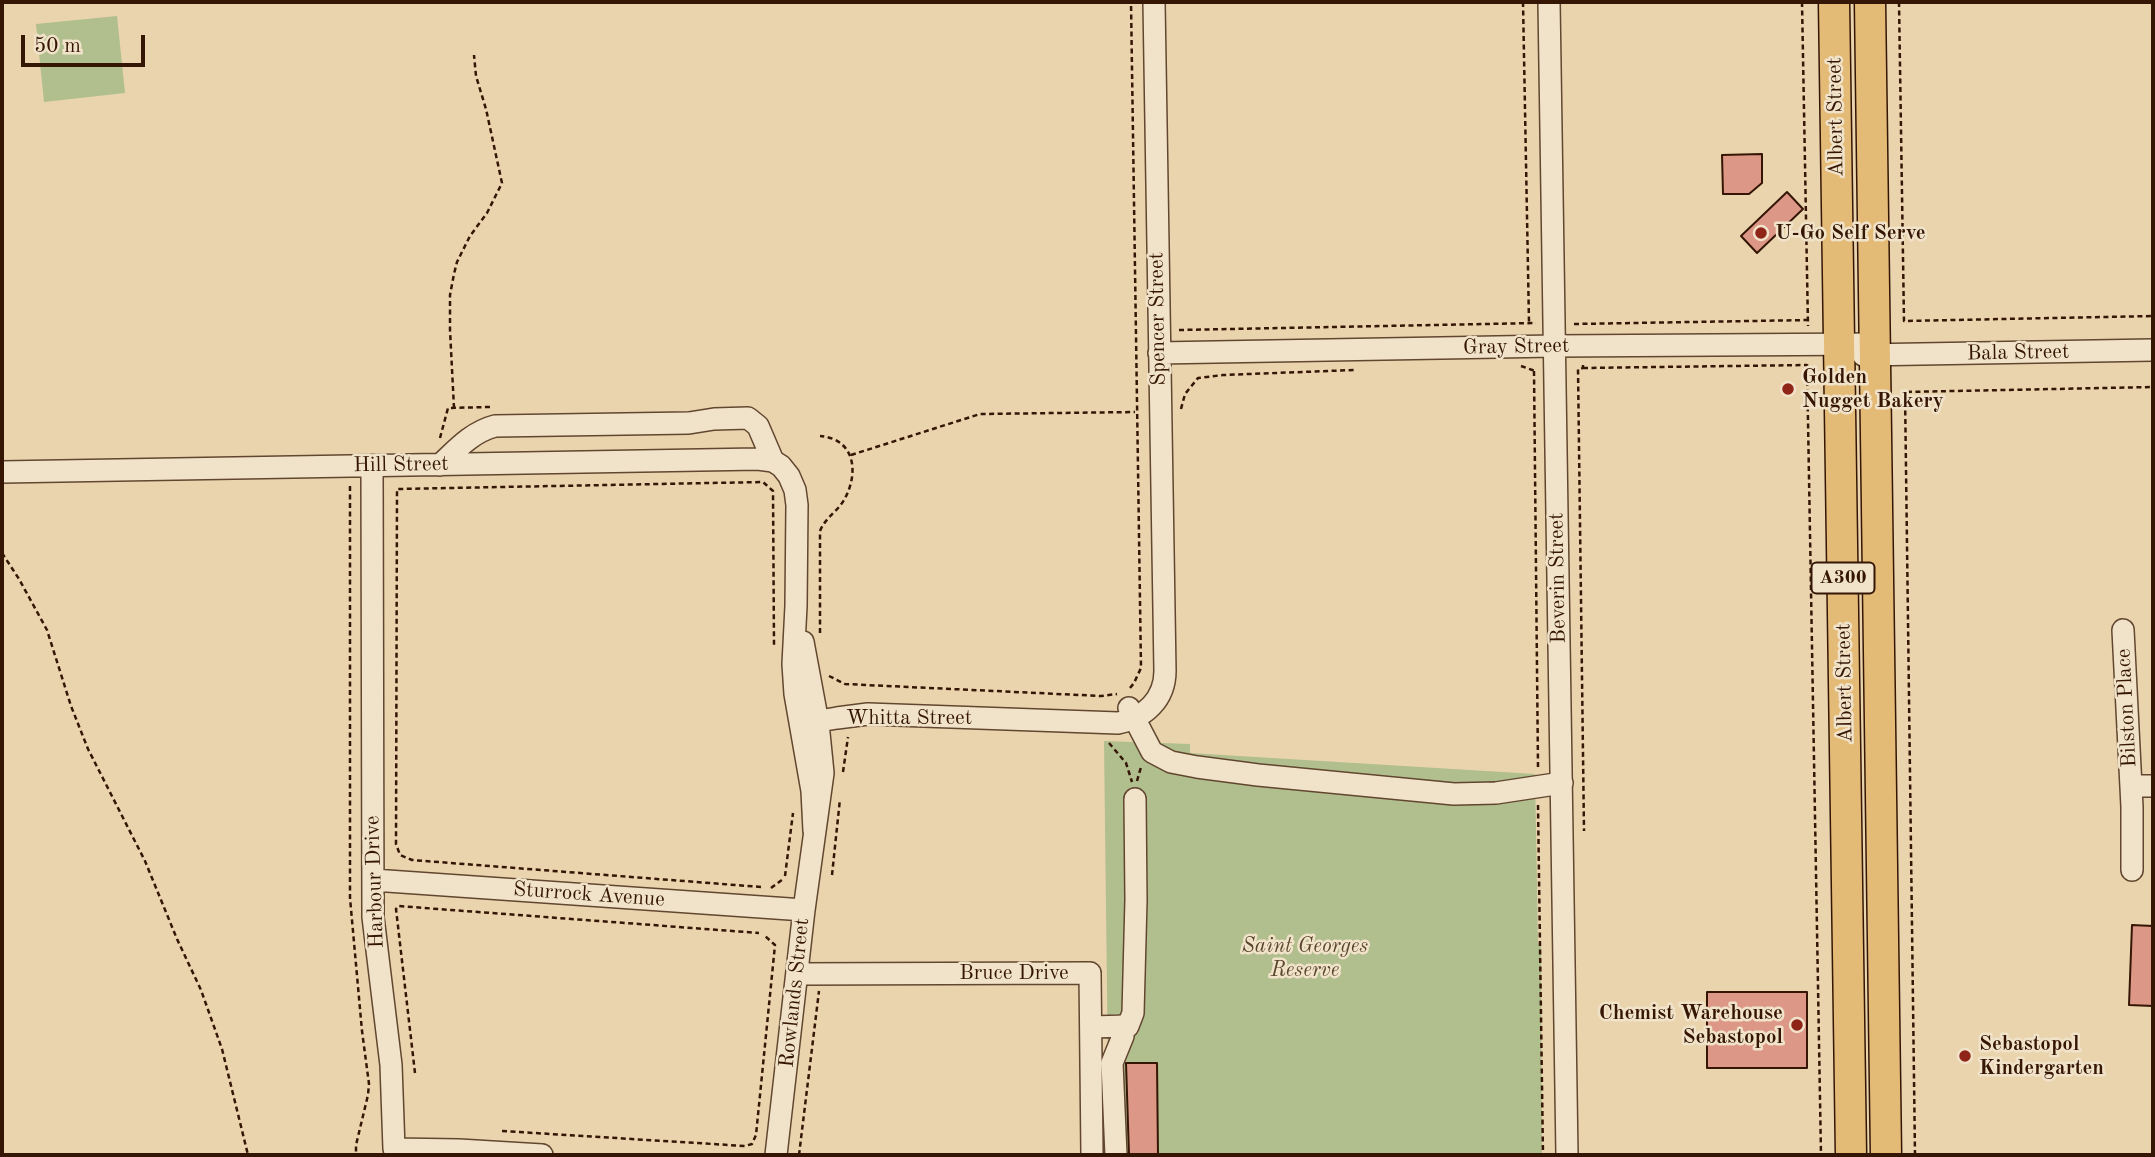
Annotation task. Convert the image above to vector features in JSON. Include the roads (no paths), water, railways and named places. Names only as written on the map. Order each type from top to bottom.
[{"type":"highway","name":"Albert Street","points":[[1835,2],[1851,1155]]},
{"type":"highway","name":"Albert Street","points":[[1870,2],[1886,1155]]},
{"type":"street","name":"Spencer Street","points":[[1154,2],[1163,636],[1154,695]]},
{"type":"street","name":"Beverin Street","points":[[1549,2],[1567,1155]]},
{"type":"street","name":"Gray Street","points":[[1158,353],[1553,346],[1875,350]]},
{"type":"street","name":"Bala Street","points":[[1875,350],[2153,350]]},
{"type":"street","points":[[440,465],[471,437],[495,426],[689,422],[738,418],[751,420],[758,426],[773,461]]},
{"type":"street","name":"Hill Street","points":[[2,472],[758,459],[773,461]]},
{"type":"street","name":"Rowlands Street","points":[[773,461],[796,478],[796,606],[811,718],[823,773],[804,910],[776,1155]]},
{"type":"street","name":"Harbour Drive","points":[[372,466],[374,930],[392,1074],[394,1149],[542,1155]]},
{"type":"street","name":"Bilston Place","points":[[2123,630],[2131,786],[2132,870]]},
{"type":"street","name":"Whitta Street","points":[[1127,702],[1140,701],[1154,695]]},
{"type":"street","points":[[1127,702],[1152,752],[1171,762],[1197,767],[1441,793],[1488,793],[1562,783]]},
{"type":"street","name":"Whitta Street","points":[[811,718],[878,703],[1102,712],[1122,711],[1127,702]]},
{"type":"street","name":"Whitta Street","points":[[811,718],[878,715],[1105,724],[1122,723],[1127,702]]},
{"type":"street","name":"Bilston Place","points":[[2131,786],[2153,786]]},
{"type":"street","points":[[1091,1027],[1128,1026],[1133,1013],[1135,799]]},
{"type":"street","name":"Sturrock Avenue","points":[[373,880],[804,910]]},
{"type":"street","name":"Bruce Drive","points":[[798,974],[1090,973],[1092,1155]]},
{"type":"street","points":[[1116,1155],[1112,1063],[1124,1036],[1120,1026]]},
{"type":"place","name":"U-Go Self Serve","points":[[1761,233]]},
{"type":"place","name":"Golden Nugget Bakery","points":[[1788,389]]},
{"type":"place","name":"Chemist Warehouse Sebastopol","points":[[1797,1025]]},
{"type":"place","name":"Sebastopol Kindergarten","points":[[1965,1056]]},
{"type":"park label","name":"Saint Georges Reserve","points":[[1305,958]]}]
